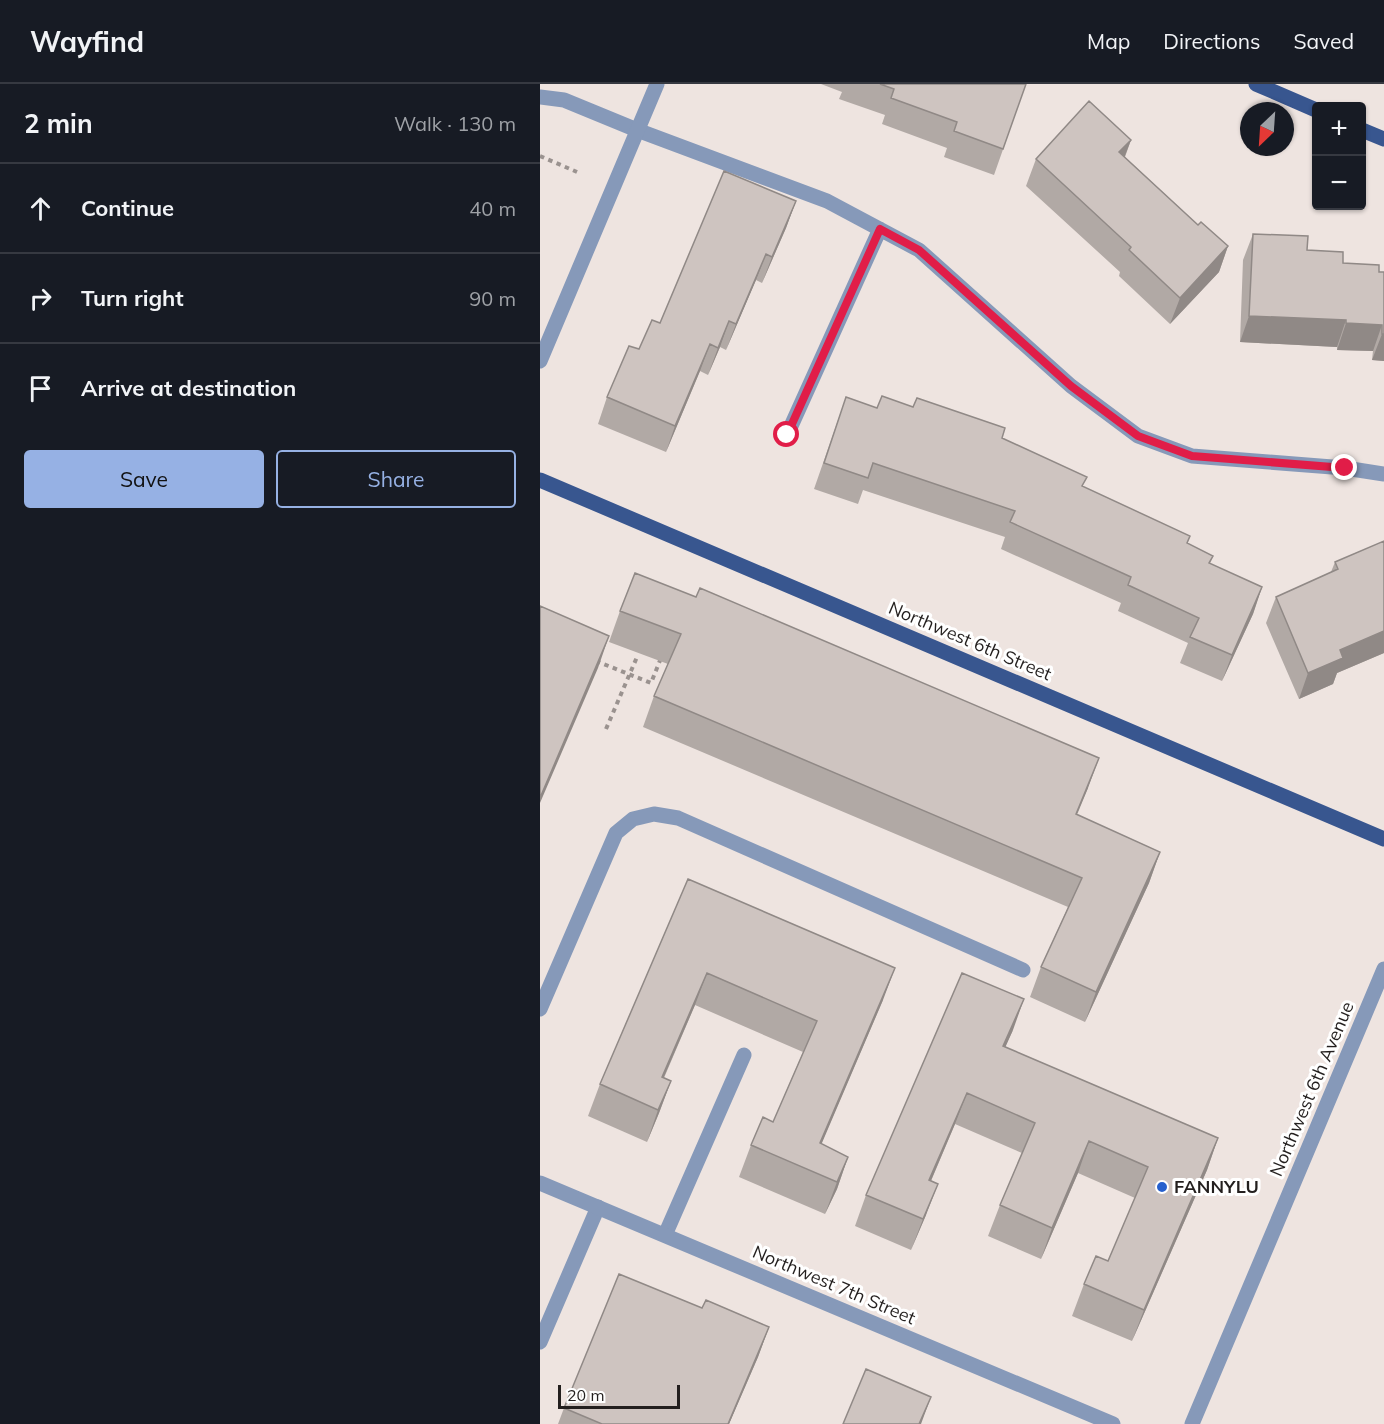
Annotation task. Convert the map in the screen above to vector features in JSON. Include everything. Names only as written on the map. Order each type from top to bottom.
[{"type":"main road","points":[[1256,84],[1312,108]]},
{"type":"main road","points":[[1366,132],[1384,139]]},
{"type":"main road","name":"Northwest 6th Street","points":[[540,480],[1384,839]]},
{"type":"street","points":[[540,361],[657,84]]},
{"type":"street","points":[[540,97],[564,100],[637,130],[827,201],[919,250],[1071,386],[1138,436],[1192,456],[1345,468],[1384,474]]},
{"type":"street","points":[[787,435],[880,229]]},
{"type":"street","points":[[540,1009],[616,833],[633,819],[654,814],[678,818],[1023,970]]},
{"type":"street","name":"Northwest 6th Avenue","points":[[1192,1424],[1384,969]]},
{"type":"street","points":[[665,1235],[744,1055]]},
{"type":"street","name":"Northwest 7th Street","points":[[540,1183],[1113,1424]]},
{"type":"street","points":[[540,1342],[598,1208]]},
{"type":"path","points":[[540,156],[577,171]]},
{"type":"path","points":[[590,658],[651,683],[663,652]]},
{"type":"path","points":[[606,729],[637,657]]},
{"type":"building","points":[[880,84],[1026,84],[1003,149],[954,131],[957,122],[891,98],[894,89]]},
{"type":"building","points":[[1089,101],[1131,140],[1119,152],[1198,225],[1201,222],[1228,246],[1180,298],[1129,250],[1131,247],[1036,159]]},
{"type":"building","points":[[724,171],[796,201],[772,257],[766,254],[736,324],[729,321],[718,348],[710,344],[675,426],[607,397],[629,346],[639,349],[652,320],[660,323]]},
{"type":"building","points":[[1253,234],[1308,236],[1307,250],[1343,252],[1343,263],[1379,265],[1379,272],[1384,272],[1384,334],[1382,334],[1382,325],[1346,323],[1346,320],[1249,316]]},
{"type":"building","points":[[882,396],[913,407],[917,398],[1005,428],[1002,438],[1087,477],[1082,486],[1190,536],[1187,543],[1213,556],[1209,563],[1262,587],[1232,655],[1190,637],[1199,618],[1128,585],[1131,577],[1010,522],[1015,511],[873,463],[868,478],[824,463],[846,397],[877,408]]},
{"type":"building","points":[[1384,541],[1384,631],[1340,650],[1343,658],[1308,673],[1276,597],[1338,569],[1335,562]]},
{"type":"building","points":[[635,573],[696,597],[700,588],[1099,758],[1076,814],[1160,852],[1096,992],[1041,967],[1082,878],[654,696],[681,634],[620,611]]},
{"type":"building","points":[[540,606],[609,636],[540,798]]},
{"type":"building","points":[[688,879],[895,968],[820,1143],[848,1157],[837,1182],[751,1145],[763,1117],[773,1122],[817,1021],[707,973],[662,1077],[671,1081],[658,1110],[600,1084]]},
{"type":"building","points":[[962,973],[1024,999],[1003,1046],[1218,1138],[1144,1310],[1084,1284],[1096,1256],[1108,1261],[1148,1167],[1089,1141],[1052,1228],[1000,1205],[1035,1123],[967,1093],[929,1180],[938,1184],[923,1219],[866,1195]]},
{"type":"building","points":[[619,1274],[702,1308],[706,1300],[769,1327],[728,1424],[602,1424],[564,1408]]},
{"type":"building","points":[[866,1369],[931,1397],[919,1424],[843,1424]]},
{"type":"place","name":"FANNYLU","points":[[1162,1187]]},
{"type":"route","points":[[787,435],[880,229],[919,250],[1071,386],[1138,436],[1192,456],[1345,468]]}]
